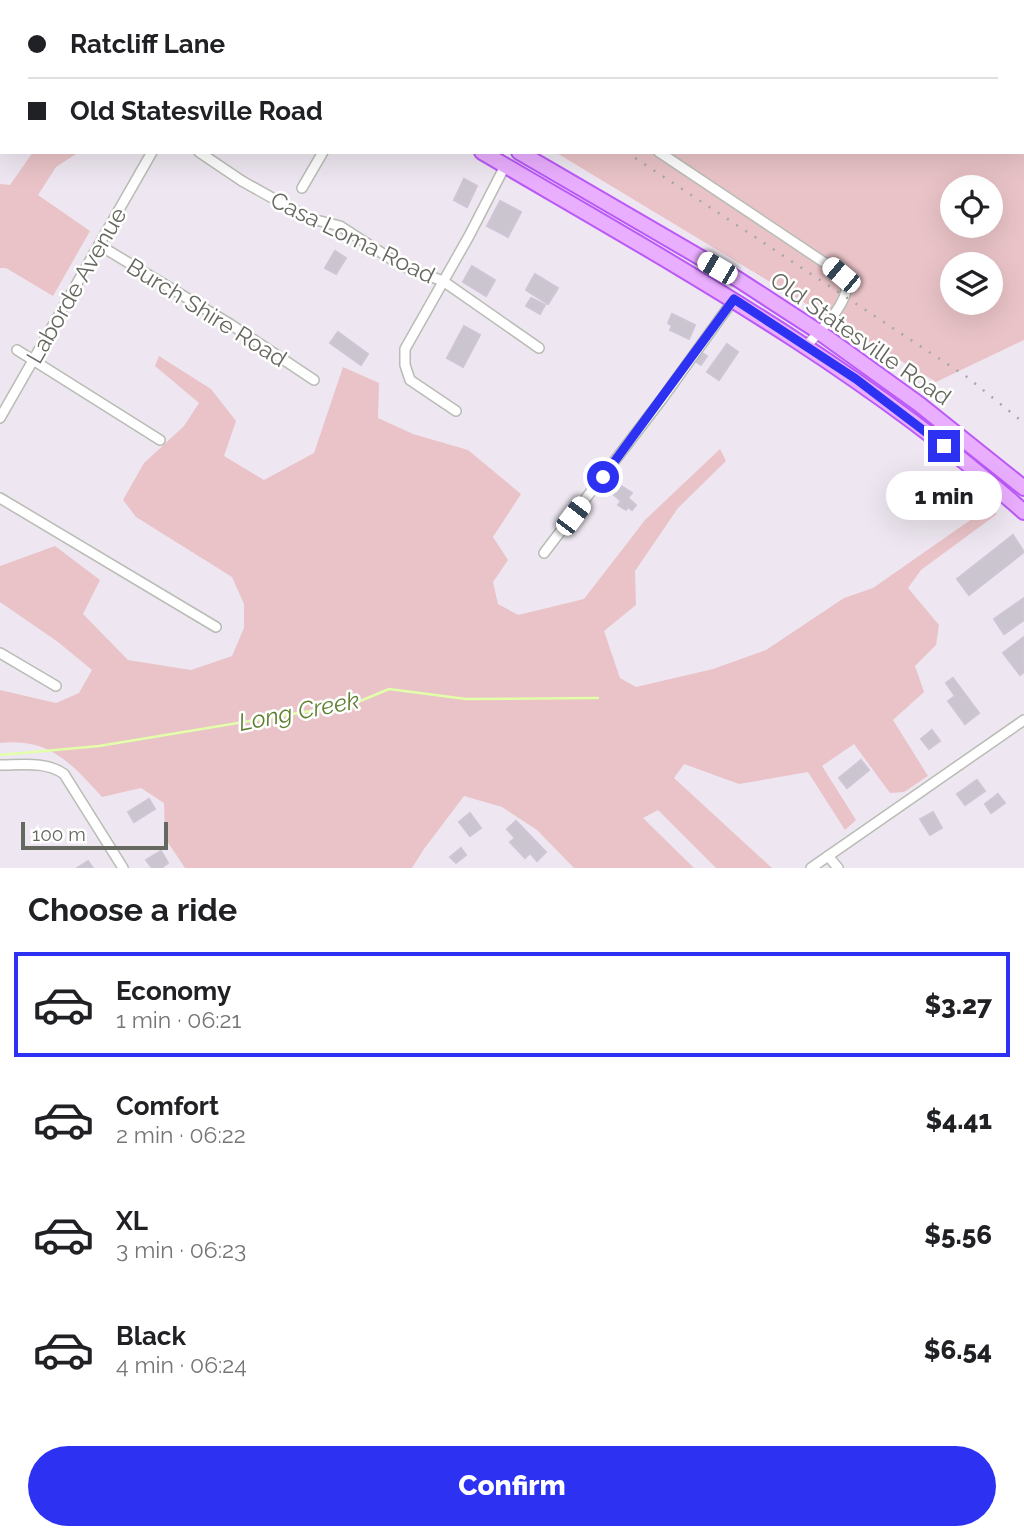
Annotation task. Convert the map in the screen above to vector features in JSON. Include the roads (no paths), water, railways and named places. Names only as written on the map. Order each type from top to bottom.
[{"type":"main road","name":"Old Statesville Road","points":[[485,154],[734,299],[807,345],[923,429],[1024,512]]},
{"type":"main road","name":"Old Statesville Road","points":[[522,154],[739,280],[819,332],[919,404],[1024,488]]},
{"type":"street","name":"Laborde Avenue","points":[[0,418],[151,154]]},
{"type":"street","name":"Casa Loma Road","points":[[202,154],[242,181],[308,218],[340,226],[402,266],[443,281],[539,348]]},
{"type":"street","points":[[302,188],[322,154]]},
{"type":"street","points":[[662,154],[841,275],[846,283],[845,295],[832,317],[807,345]]},
{"type":"street","points":[[456,411],[410,380],[405,365],[405,349],[505,166]]},
{"type":"street","name":"Burch Shire Road","points":[[99,245],[230,324],[314,380]]},
{"type":"street","points":[[544,553],[662,399],[734,299]]},
{"type":"street","points":[[17,350],[160,440]]},
{"type":"street","points":[[0,498],[216,626]]},
{"type":"street","points":[[0,653],[55,686]]},
{"type":"street","points":[[811,868],[1024,720]]},
{"type":"street","points":[[0,765],[52,767],[69,780],[122,868]]},
{"type":"street","points":[[828,856],[838,868]]},
{"type":"waterway","name":"Long Creek","points":[[0,755],[99,746],[353,704],[389,689],[466,699],[598,698]]},
{"type":"railway","points":[[629,154],[967,377],[1024,423]]}]
